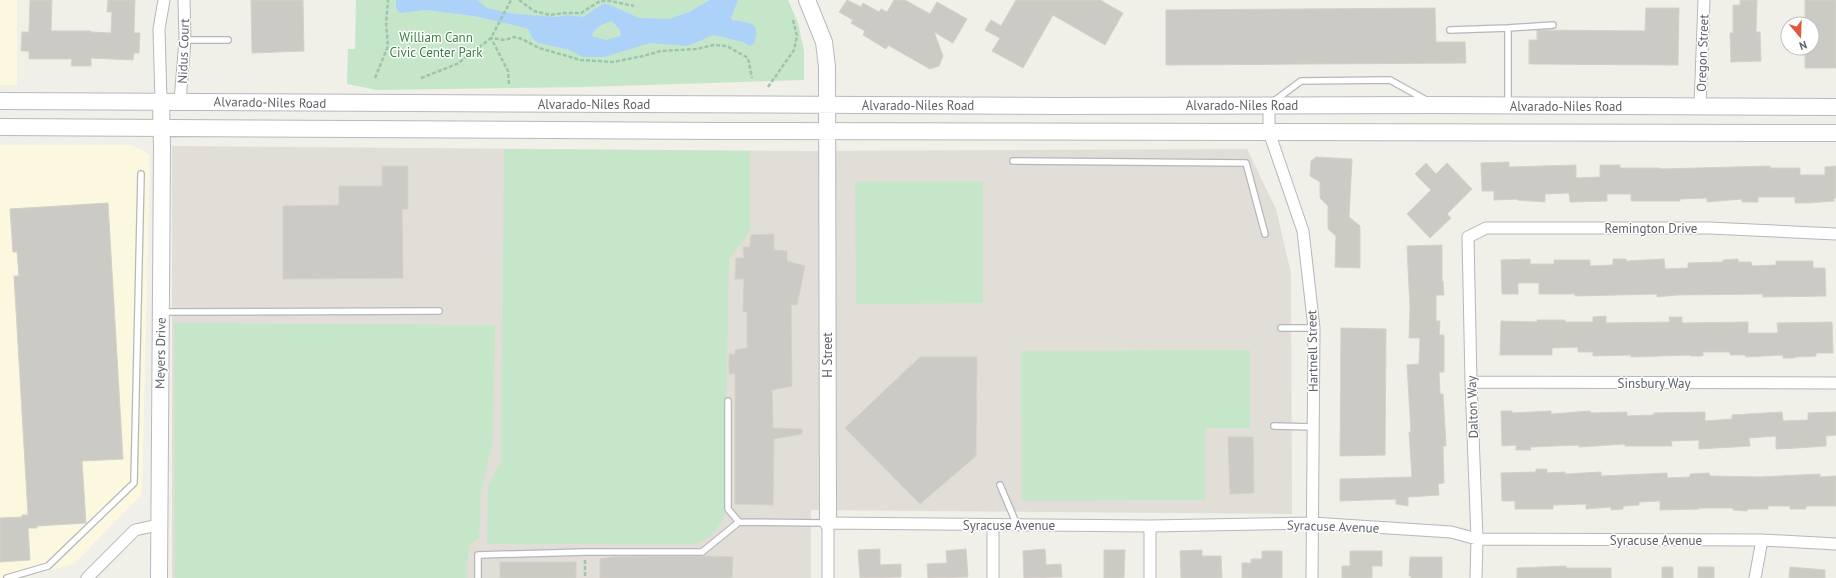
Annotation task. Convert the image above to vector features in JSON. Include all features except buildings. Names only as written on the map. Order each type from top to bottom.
[{"type":"main road","name":"H Street","points":[[807,0],[824,42],[827,67],[828,523]]},
{"type":"main road","name":"Alvarado-Niles Road","points":[[0,101],[180,101],[357,104],[828,104],[1049,106],[1508,105],[1836,107]]},
{"type":"main road","name":"Meyers Drive","points":[[159,578],[158,525],[161,312],[161,101]]},
{"type":"main road","points":[[162,128],[180,101]]},
{"type":"main road","name":"Alvarado-Niles Road","points":[[0,127],[828,131],[1836,133]]},
{"type":"street","name":"Nidus Court","points":[[161,101],[160,29],[164,0]]},
{"type":"street","name":"Nidus Court","points":[[180,101],[185,40],[184,0]]},
{"type":"street","name":"Oregon Street","points":[[1700,106],[1704,0]]},
{"type":"street","name":"Hartnell Street","points":[[1269,105],[1269,132],[1303,231],[1314,328],[1312,578]]},
{"type":"street","name":"Remington Drive","points":[[1468,237],[1486,228],[1709,228],[1836,234]]},
{"type":"street","name":"Dalton Way","points":[[1468,237],[1471,382],[1477,539],[1476,578]]},
{"type":"street","name":"Sinsbury Way","points":[[1471,382],[1836,383]]},
{"type":"street","name":"Syracuse Avenue","points":[[828,523],[1150,526],[1312,524],[1451,532],[1477,539],[1762,540],[1836,544]]},
{"type":"street","name":"H Street","points":[[828,523],[828,578]]},
{"type":"street","points":[[87,578],[135,530],[158,525]]},
{"type":"street","points":[[993,525],[993,578]]},
{"type":"street","points":[[1150,526],[1150,578]]},
{"type":"street","points":[[1755,578],[1762,540]]},
{"type":"lane","points":[[1450,30],[1553,25]]},
{"type":"lane","points":[[1508,28],[1508,105]]},
{"type":"lane","points":[[185,40],[228,40]]},
{"type":"lane","points":[[1269,105],[1301,81],[1390,80],[1435,105]]},
{"type":"lane","points":[[1013,161],[1246,163],[1265,234]]},
{"type":"lane","points":[[7,578],[48,566],[134,483],[141,174]]},
{"type":"lane","points":[[161,312],[439,312]]},
{"type":"lane","points":[[1281,328],[1314,328]]},
{"type":"lane","points":[[728,401],[728,509],[739,522]]},
{"type":"lane","points":[[1274,426],[1313,427]]},
{"type":"lane","points":[[1000,485],[1017,525]]},
{"type":"lane","points":[[478,578],[478,555],[584,552],[702,552],[739,522],[828,523]]},
{"type":"path","points":[[375,78],[388,46],[386,23],[388,0]]},
{"type":"path","points":[[519,0],[534,11],[550,15],[581,13],[600,1],[610,1],[634,6]]},
{"type":"path","points":[[421,78],[457,64],[491,38],[510,1]]},
{"type":"path","points":[[768,87],[794,50],[797,36],[793,20]]},
{"type":"path","points":[[491,38],[505,40],[514,37],[539,48],[581,60],[613,62],[661,51],[696,49],[714,45],[727,46],[748,58],[752,78]]},
{"type":"path","points":[[491,38],[508,71],[509,84]]},
{"type":"path","points":[[584,552],[585,578]]},
{"type":"shaded area","points":[[0,0],[17,0],[17,85],[0,85]]},
{"type":"shaded area","points":[[0,145],[132,145],[150,155],[142,494],[74,564],[23,578],[0,578]]},
{"type":"shaded area","points":[[172,146],[807,151],[1247,149],[1276,209],[1291,273],[1292,514],[811,510],[811,578],[172,578]]},
{"type":"green space","name":"William Cann Civic Center Park","points":[[356,0],[788,0],[798,23],[804,51],[804,80],[583,87],[377,90],[347,84],[348,49],[355,49]]},
{"type":"green space","points":[[504,149],[750,151],[750,231],[729,259],[724,515],[717,529],[701,542],[696,544],[487,544],[488,486],[501,461]]},
{"type":"green space","points":[[983,181],[983,303],[856,304],[855,182]]},
{"type":"green space","points":[[174,323],[495,325],[493,440],[481,491],[479,538],[469,545],[466,578],[175,578]]},
{"type":"green space","points":[[1250,350],[1250,428],[1205,428],[1205,500],[1022,501],[1021,351]]},
{"type":"water","points":[[396,0],[477,0],[487,8],[515,14],[558,17],[567,15],[583,17],[603,4],[608,4],[639,18],[669,19],[689,12],[710,0],[738,0],[731,18],[732,20],[753,25],[756,31],[756,37],[754,44],[750,46],[743,42],[714,35],[687,46],[650,43],[604,57],[583,57],[570,50],[538,43],[532,38],[529,30],[526,28],[474,16],[426,10],[400,13],[396,8]],"holes":[[[612,21],[620,30],[621,36],[606,40],[592,36],[597,28]]]}]
